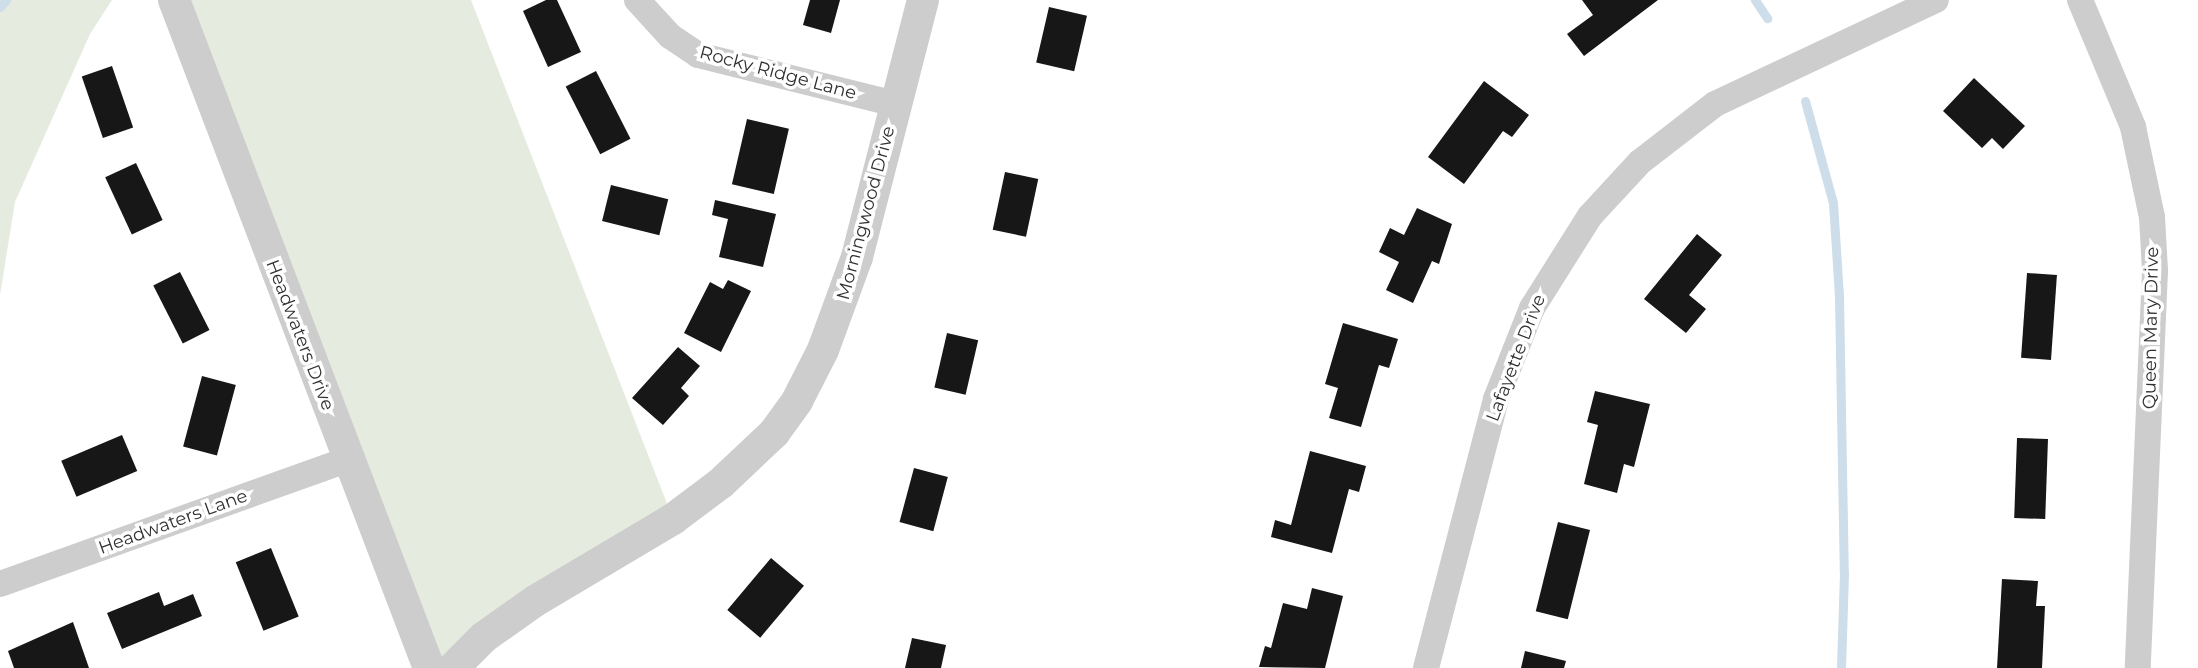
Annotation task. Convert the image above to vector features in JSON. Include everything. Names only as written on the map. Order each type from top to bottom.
[{"type":"street","name":"Headwaters Drive","points":[[174,0],[347,460],[429,668]]},
{"type":"street","name":"Rocky Ridge Lane","points":[[637,0],[670,36],[698,55],[896,104]]},
{"type":"street","name":"Morningwood Drive","points":[[453,668],[484,637],[535,601],[673,520],[721,484],[779,427],[810,379],[841,306],[923,0]]},
{"type":"street","name":"Lafayette Drive","points":[[1426,668],[1496,399],[1532,309],[1590,216],[1640,162],[1715,104],[1936,0]]},
{"type":"street","name":"Queen Mary Drive","points":[[2080,0],[2133,127],[2152,217],[2155,271],[2138,668]]},
{"type":"street","name":"Headwaters Lane","points":[[0,584],[347,460]]},
{"type":"shaded area","points":[[0,0],[112,0],[90,34],[15,202],[0,295]]},
{"type":"shaded area","points":[[174,0],[471,0],[673,519],[429,668]]},
{"type":"building","points":[[546,0],[557,0],[581,52],[548,67],[523,11]]},
{"type":"building","points":[[810,0],[840,0],[831,33],[803,25]]},
{"type":"building","points":[[1582,0],[1658,0],[1584,56],[1567,34],[1593,15]]},
{"type":"building","points":[[1049,7],[1087,16],[1074,71],[1036,63]]},
{"type":"building","points":[[112,66],[133,127],[103,138],[82,76]]},
{"type":"building","points":[[596,71],[631,139],[600,154],[566,86]]},
{"type":"building","points":[[1974,78],[2025,126],[2003,149],[1992,138],[1982,148],[1943,111]]},
{"type":"building","points":[[1484,81],[1529,115],[1512,137],[1503,131],[1464,184],[1428,157]]},
{"type":"building","points":[[747,119],[789,129],[774,194],[732,184]]},
{"type":"building","points":[[136,163],[163,220],[132,234],[105,177]]},
{"type":"building","points":[[1005,172],[1038,179],[1026,237],[993,230]]},
{"type":"building","points":[[611,185],[668,199],[659,235],[602,221]]},
{"type":"building","points":[[715,200],[776,214],[763,267],[719,257],[728,219],[712,215]]},
{"type":"building","points":[[1417,208],[1452,224],[1439,264],[1432,261],[1413,303],[1386,290],[1399,262],[1379,252],[1390,228],[1404,235]]},
{"type":"building","points":[[1697,234],[1722,255],[1689,295],[1706,309],[1686,333],[1644,299]]},
{"type":"building","points":[[180,272],[210,330],[183,344],[153,286]]},
{"type":"building","points":[[2027,273],[2057,275],[2051,360],[2021,358]]},
{"type":"building","points":[[728,280],[751,291],[721,352],[684,333],[710,282],[723,289]]},
{"type":"building","points":[[1343,323],[1398,339],[1389,368],[1379,365],[1361,427],[1329,418],[1338,388],[1325,384]]},
{"type":"building","points":[[947,333],[978,340],[966,395],[934,388]]},
{"type":"building","points":[[678,347],[700,366],[681,388],[689,396],[663,425],[632,398]]},
{"type":"building","points":[[202,376],[236,385],[217,456],[183,447]]},
{"type":"building","points":[[1595,391],[1650,404],[1634,467],[1624,464],[1617,493],[1584,484],[1598,425],[1587,422]]},
{"type":"building","points":[[122,435],[137,471],[76,497],[61,461]]},
{"type":"building","points":[[2017,438],[2048,439],[2045,519],[2014,518]]},
{"type":"building","points":[[1310,451],[1366,466],[1359,492],[1349,489],[1332,553],[1271,537],[1275,520],[1291,525]]},
{"type":"building","points":[[914,468],[948,477],[933,531],[900,522]]},
{"type":"building","points":[[1558,522],[1590,530],[1568,619],[1536,611]]},
{"type":"building","points":[[271,548],[299,617],[263,631],[236,562]]},
{"type":"building","points":[[771,558],[804,586],[760,638],[727,610]]},
{"type":"building","points":[[2002,579],[2038,581],[2036,606],[2045,606],[2042,668],[1997,668]]},
{"type":"building","points":[[1312,588],[1343,596],[1325,668],[1259,667],[1265,646],[1271,648],[1283,603],[1307,609]]},
{"type":"building","points":[[159,592],[164,606],[193,594],[202,616],[122,649],[107,613]]},
{"type":"building","points":[[73,622],[89,668],[14,668],[8,651]]},
{"type":"building","points":[[912,638],[946,645],[941,668],[905,668]]},
{"type":"building","points":[[1525,651],[1566,661],[1564,668],[1521,668]]},
{"type":"waterway","points":[[0,7],[6,0]]},
{"type":"waterway","points":[[1755,0],[1767,18]]},
{"type":"waterway","points":[[1805,101],[1833,203],[1839,296],[1844,573],[1841,668]]}]
